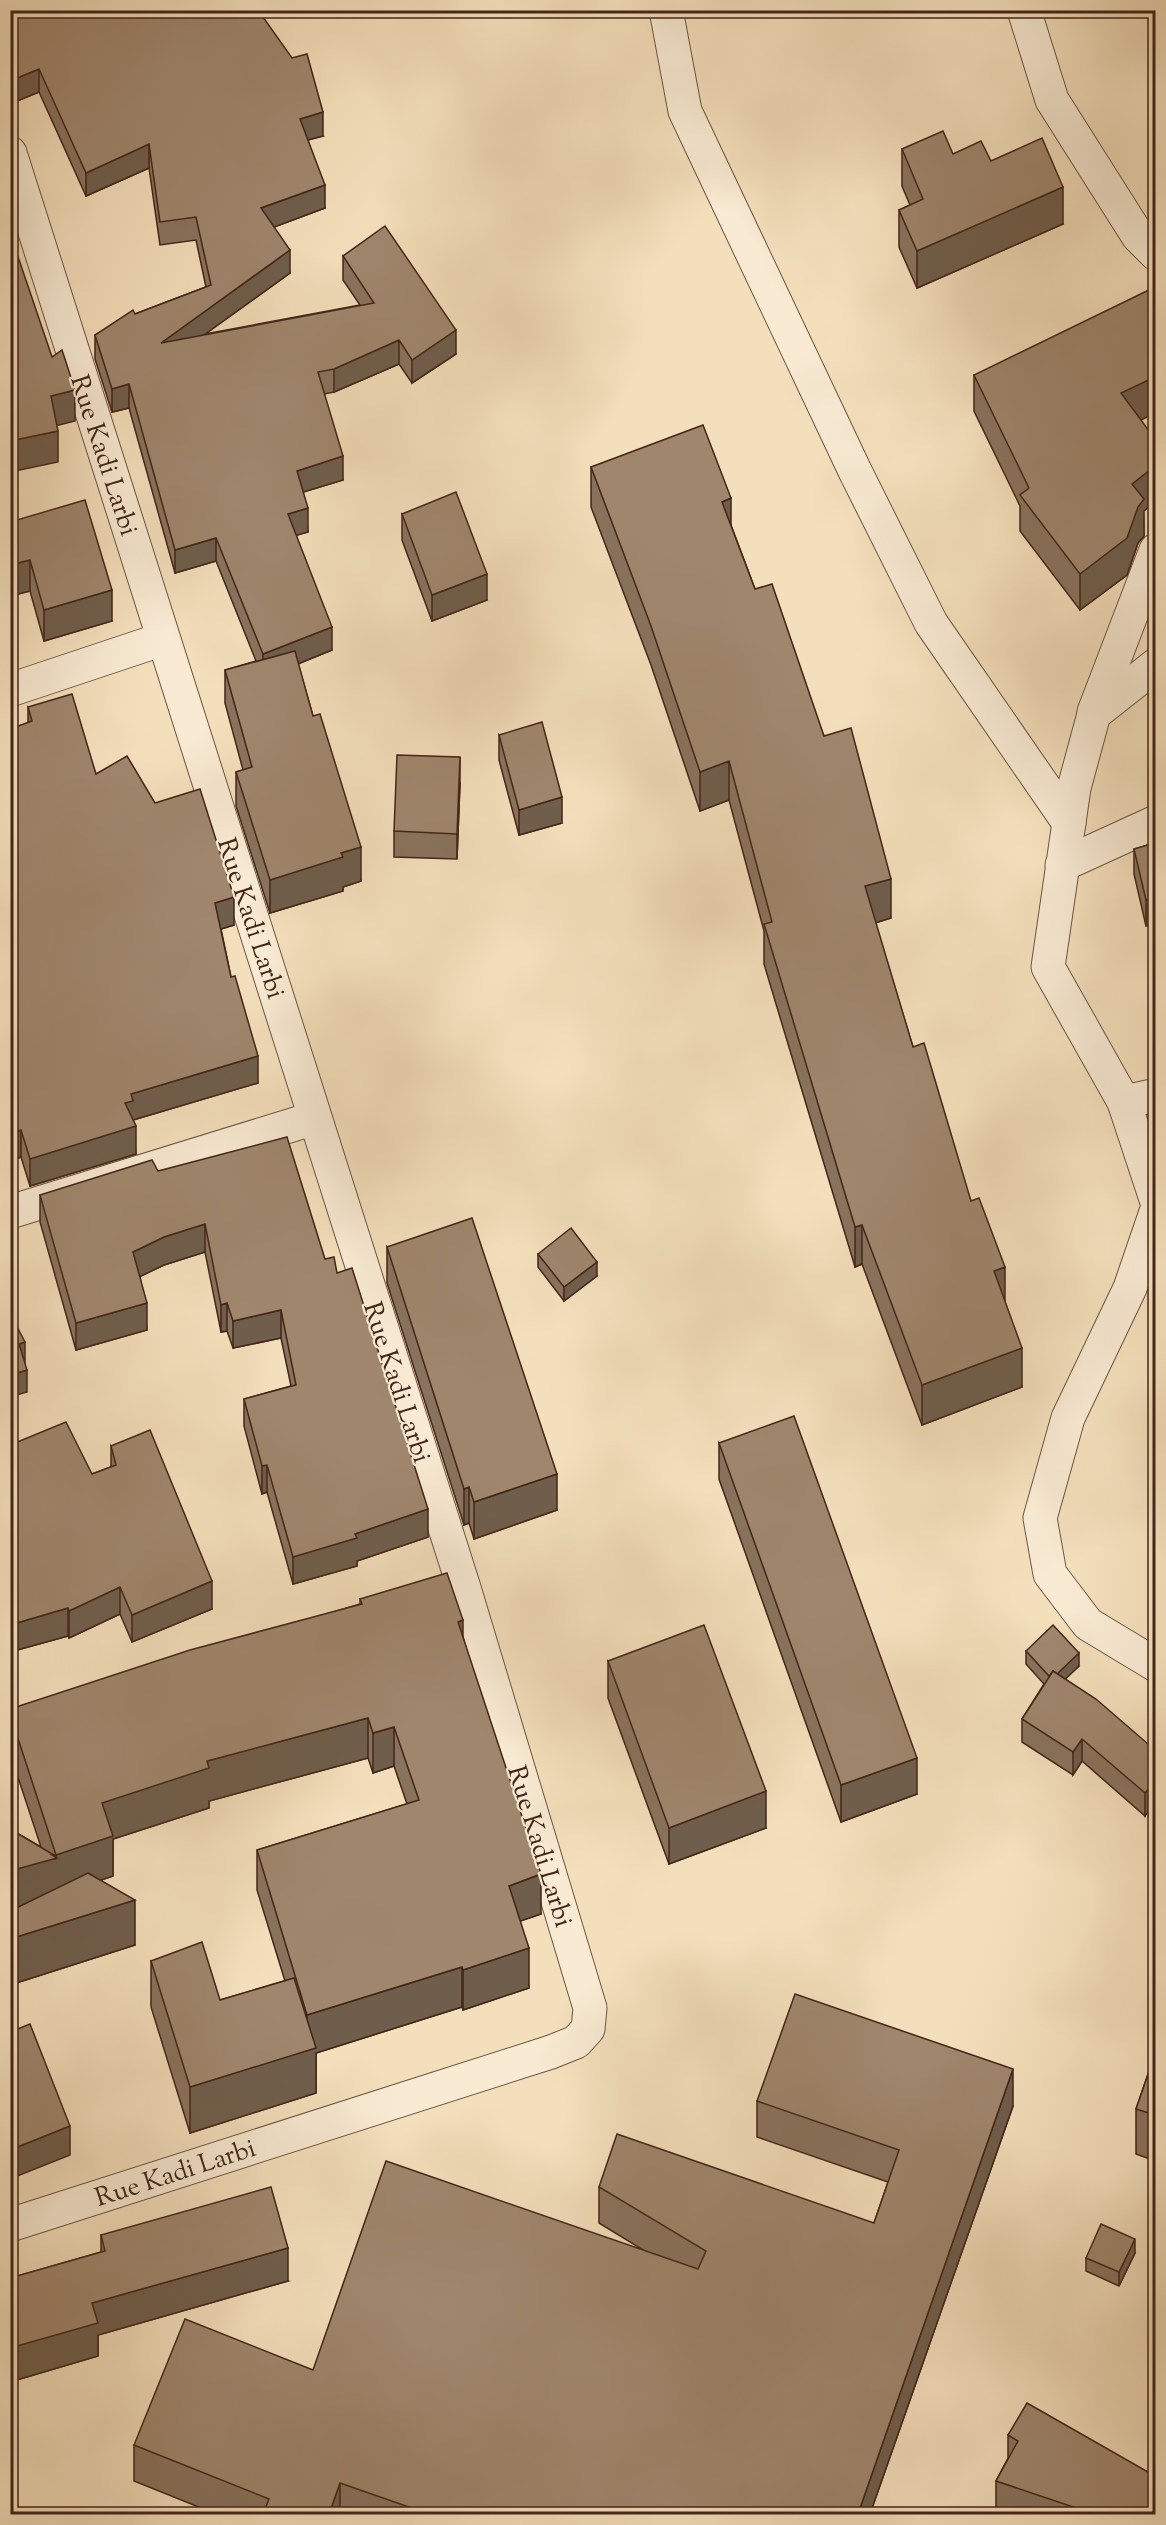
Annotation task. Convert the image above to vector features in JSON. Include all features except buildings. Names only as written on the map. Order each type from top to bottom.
[{"type":"street","points":[[666,10],[686,111],[855,471],[931,622],[1069,823]]},
{"type":"street","points":[[1024,10],[1052,100],[1138,236],[1155,254]]},
{"type":"street","name":"Rue Kadi Larbi","points":[[10,153],[16,193],[163,639],[315,1118],[452,1592],[590,2008],[588,2029],[576,2042],[551,2052],[10,2225]]},
{"type":"street","points":[[1155,550],[1094,714],[1074,788],[1048,967],[1124,1102],[1155,1199]]},
{"type":"street","points":[[10,690],[163,639]]},
{"type":"street","points":[[1094,714],[1155,665]]},
{"type":"street","points":[[1062,865],[1155,822]]},
{"type":"street","points":[[1124,1102],[1155,1095]]},
{"type":"street","points":[[10,1212],[315,1118]]},
{"type":"street","points":[[1155,1212],[1130,1288],[1068,1418],[1040,1518],[1050,1574],[1089,1624],[1155,1665]]}]
